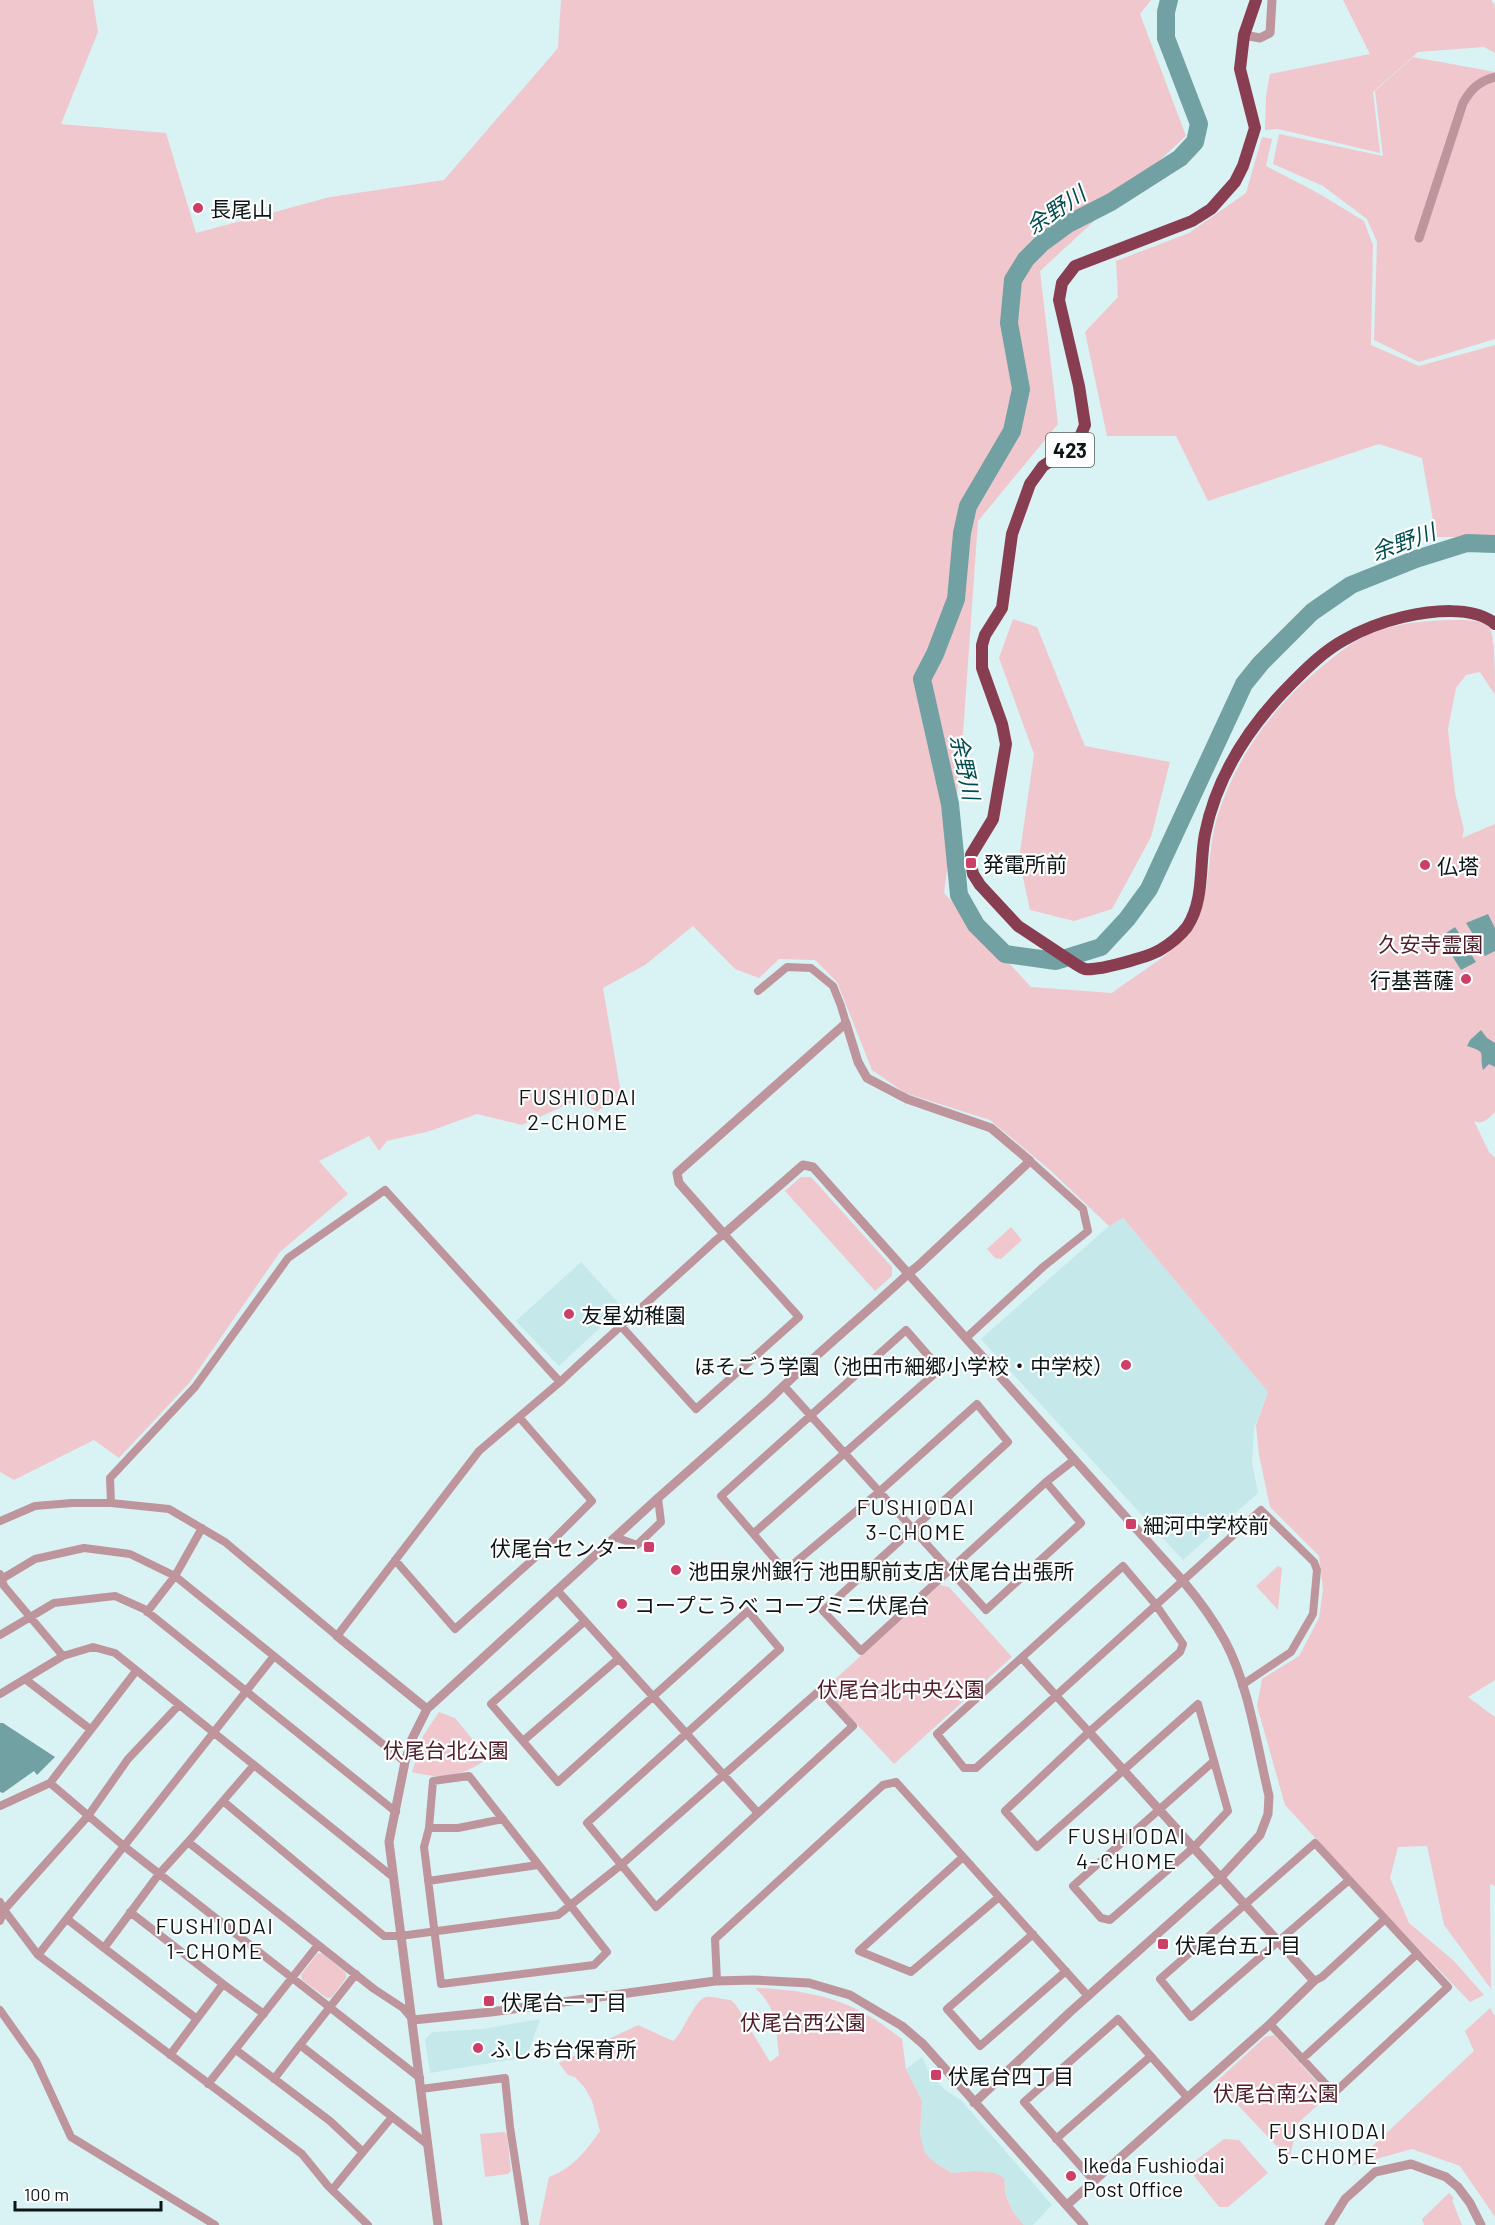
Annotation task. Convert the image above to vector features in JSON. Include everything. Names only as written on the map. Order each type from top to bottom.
[{"type":"highway","name":"423","points":[[1256,0],[1244,35],[1240,69],[1255,128],[1243,166],[1235,182],[1226,195],[1211,209],[1192,220],[1074,266],[1059,291],[1060,310],[1080,386],[1085,425],[1077,444],[1043,466],[1030,483],[1012,534],[1002,608],[985,635],[982,645],[982,668],[1002,724],[1006,744],[993,819],[971,855],[973,874],[988,895],[1018,926],[1086,969],[1104,968],[1156,952],[1168,945],[1188,925],[1198,894],[1205,834],[1221,783],[1232,760],[1266,709],[1314,661],[1344,640],[1377,624],[1412,615],[1470,612],[1481,615],[1495,624]]},
{"type":"street","points":[[1244,35],[1260,38],[1270,33],[1272,0]]},
{"type":"street","points":[[1419,238],[1463,103],[1474,87],[1483,80],[1495,77]]},
{"type":"street","points":[[758,991],[787,967],[811,968],[833,986],[842,1006],[858,1062],[867,1078],[907,1100],[990,1128],[1083,1209],[1088,1231],[1043,1267],[966,1338]]},
{"type":"street","points":[[621,1326],[696,1409],[799,1317],[679,1183],[677,1173],[846,1023]]},
{"type":"street","points":[[438,2225],[389,1842],[405,1762],[412,1739],[427,1709],[1030,1161]]},
{"type":"street","points":[[337,1636],[479,1451],[560,1382],[803,1165],[813,1167],[1208,1611],[1226,1643],[1242,1684],[1269,1796],[1268,1814],[1260,1835],[1220,1878],[1088,1996],[974,2103]]},
{"type":"street","points":[[111,1503],[111,1478],[195,1387],[288,1258],[385,1190],[560,1382]]},
{"type":"street","points":[[754,1533],[940,1369],[906,1330],[721,1496],[785,1571],[879,1492],[977,1404],[1008,1442],[823,1611],[861,1652],[1046,1482],[1074,1460]]},
{"type":"street","points":[[784,1386],[986,1610],[1081,1523],[1046,1482]]},
{"type":"street","points":[[395,1560],[455,1629],[539,1554],[592,1501],[519,1417]]},
{"type":"street","points":[[615,1537],[637,1545],[661,1522],[658,1498]]},
{"type":"street","points":[[0,1521],[35,1506],[72,1503],[111,1503],[169,1509],[225,1542],[427,1709]]},
{"type":"street","points":[[1214,1761],[1073,1886],[1101,1918],[1110,1920],[1193,1848],[1228,1811],[1214,1761],[1198,1704],[1037,1847],[1005,1810],[1180,1652],[1183,1644],[1156,1605],[1123,1566],[937,1734],[964,1768],[976,1768],[1056,1695],[1156,1605],[1183,1581],[1261,1510],[1314,1562],[1317,1570],[1313,1614],[1291,1652],[1242,1684]]},
{"type":"street","points":[[147,1612],[175,1576],[202,1528]]},
{"type":"street","points":[[63,1656],[4,1586],[1,1578],[36,1559],[84,1548],[130,1554],[175,1576],[405,1762]]},
{"type":"street","points":[[557,1590],[758,1813]]},
{"type":"street","points":[[0,1635],[54,1603],[115,1596],[147,1612],[396,1812]]},
{"type":"street","points":[[223,1801],[384,1936],[400,1936],[558,1915],[621,1864],[725,1775],[820,1690],[853,1726],[656,1907],[621,1864],[587,1823],[780,1649],[748,1611],[558,1782],[491,1704],[585,1621]]},
{"type":"street","points":[[0,1694],[63,1656],[93,1647],[115,1653],[393,1877]]},
{"type":"street","points":[[38,1955],[274,1656]]},
{"type":"street","points":[[1022,1658],[1314,1981]]},
{"type":"street","points":[[523,1741],[618,1659]]},
{"type":"street","points":[[0,1806],[50,1783],[136,1671]]},
{"type":"street","points":[[25,1679],[90,1729]]},
{"type":"street","points":[[0,1921],[4,1910],[88,1816],[128,1759],[179,1705]]},
{"type":"street","points":[[104,1948],[159,1874],[254,1765]]},
{"type":"street","points":[[469,1776],[607,1952],[594,1965],[441,1984],[424,1847],[429,1828],[433,1781],[469,1776]]},
{"type":"street","points":[[717,1981],[714,1939],[883,1785],[896,1782],[1088,1996]]},
{"type":"street","points":[[50,1783],[125,1847],[292,1978],[420,2084],[505,2078],[525,2225]]},
{"type":"street","points":[[429,1828],[458,1828],[503,1819]]},
{"type":"street","points":[[188,1842],[318,1945],[403,2008],[413,2020]]},
{"type":"street","points":[[1270,2024],[1334,2093],[1448,1988],[1315,1843],[1160,1978],[1191,2017],[1348,1881]]},
{"type":"street","points":[[963,1857],[859,1951],[911,1972],[999,1897]]},
{"type":"street","points":[[428,1881],[538,1864]]},
{"type":"street","points":[[0,1902],[38,1955],[302,2154],[332,2190],[368,2225]]},
{"type":"street","points":[[130,1912],[264,2014]]},
{"type":"street","points":[[67,1919],[197,2019]]},
{"type":"street","points":[[1067,2205],[1385,1919]]},
{"type":"street","points":[[1033,1934],[946,2008],[981,2046],[1066,1971]]},
{"type":"street","points":[[208,2084],[318,1945]]},
{"type":"street","points":[[1302,2059],[1416,1955]]},
{"type":"street","points":[[274,2079],[356,1974]]},
{"type":"street","points":[[413,2020],[491,2012],[717,1981],[754,1980],[809,1983],[850,1995],[902,2026],[923,2044],[1084,2225]]},
{"type":"street","points":[[170,2055],[223,1984]]},
{"type":"street","points":[[0,2010],[36,2061],[71,2137],[204,2222],[215,2225]]},
{"type":"street","points":[[1094,2181],[1024,2102],[1118,2019],[1187,2097]]},
{"type":"street","points":[[300,2045],[427,2144]]},
{"type":"street","points":[[236,2050],[330,2121],[363,2152]]},
{"type":"street","points":[[1056,2139],[1151,2056]]},
{"type":"street","points":[[332,2190],[392,2117]]},
{"type":"street","points":[[1329,2225],[1345,2199],[1375,2172],[1410,2164],[1446,2177],[1458,2187],[1470,2203],[1480,2225]]},
{"type":"shaded area","points":[[1488,914],[1495,928],[1495,951],[1485,956],[1474,940],[1466,946],[1476,962],[1461,970],[1446,946],[1448,942],[1452,944],[1454,942],[1446,933],[1455,927],[1465,942],[1474,936],[1466,923]]},
{"type":"shaded area","points":[[1481,1030],[1495,1043],[1495,1067],[1489,1064],[1483,1070],[1480,1052],[1467,1046]]},
{"type":"shaded area","name":"ほそごう学園（池田市細郷小学校・中学校）","points":[[1123,1218],[1268,1392],[1254,1428],[1252,1463],[1258,1493],[1183,1560],[981,1339],[1109,1226]]},
{"type":"shaded area","name":"友星幼稚園","points":[[581,1262],[622,1307],[559,1366],[516,1321]]},
{"type":"shaded area","points":[[0,1723],[55,1757],[37,1775],[34,1771],[3,1793],[0,1792]]},
{"type":"shaded area","name":"ふしお台保育所","points":[[540,2019],[527,2057],[430,2073],[425,2039],[433,2032],[483,2029]]},
{"type":"shaded area","points":[[922,2057],[929,2072],[945,2090],[961,2100],[1052,2205],[1033,2225],[1024,2225],[1013,2212],[1006,2195],[1005,2182],[974,2171],[953,2173],[934,2162],[925,2153],[920,2134],[922,2101],[906,2069]]},
{"type":"green space","name":"久安寺霊園","points":[[0,0],[93,0],[98,32],[61,124],[166,133],[196,233],[330,197],[444,180],[558,48],[561,0],[1151,0],[1140,14],[1186,136],[1040,271],[1058,424],[978,521],[961,762],[944,893],[1031,987],[1112,993],[1181,942],[1196,924],[1207,886],[1216,821],[1234,775],[1258,734],[1306,680],[1349,646],[1368,635],[1395,626],[1439,620],[1472,620],[1490,628],[1494,650],[1495,695],[1480,672],[1466,675],[1456,688],[1448,729],[1455,793],[1464,830],[1462,838],[1495,824],[1495,1112],[1483,1122],[1474,1121],[1489,1152],[1495,1158],[1495,1680],[1468,1697],[1495,1717],[1495,1886],[1490,1884],[1491,1989],[1444,1925],[1427,1846],[1398,1847],[1390,1878],[1409,1923],[1454,1961],[1484,1995],[1470,2002],[1285,1805],[1257,1706],[1262,1679],[1299,1656],[1319,1618],[1323,1590],[1319,1556],[1270,1507],[1259,1455],[1256,1425],[1268,1392],[1123,1218],[1109,1226],[1050,1170],[990,1120],[905,1093],[872,1070],[837,982],[815,960],[779,959],[759,978],[735,969],[693,926],[645,965],[603,988],[621,1093],[597,1112],[577,1100],[522,1125],[477,1114],[430,1131],[387,1141],[379,1151],[369,1136],[319,1161],[348,1194],[280,1252],[190,1382],[119,1458],[94,1440],[14,1480],[0,1472]]},
{"type":"green space","points":[[1343,0],[1491,0],[1495,6],[1495,53],[1484,47],[1418,52],[1373,92],[1380,153],[1278,129],[1265,130],[1266,96],[1270,74],[1370,54]]},
{"type":"green space","points":[[1413,57],[1495,72],[1495,339],[1419,362],[1374,340],[1377,242],[1367,219],[1323,186],[1273,164],[1279,134],[1383,156],[1375,91]]},
{"type":"green space","points":[[1262,137],[1272,139],[1266,166],[1318,193],[1364,221],[1373,245],[1371,345],[1419,366],[1495,345],[1495,537],[1436,537],[1422,458],[1379,444],[1208,501],[1176,436],[1107,436],[1085,332],[1118,297],[1116,261],[1189,233],[1246,193]]},
{"type":"green space","points":[[1013,619],[1037,627],[1085,746],[1170,762],[1151,837],[1112,909],[1074,921],[1030,910],[1019,859],[1034,754],[999,658]]},
{"type":"green space","points":[[801,1177],[811,1177],[892,1267],[892,1276],[875,1291],[785,1191]]},
{"type":"green space","points":[[1011,1227],[1022,1240],[1001,1259],[995,1258],[987,1249]]},
{"type":"green space","points":[[1278,1566],[1282,1568],[1278,1610],[1256,1586]]},
{"type":"green space","name":"伏尾台北中央公園","points":[[940,1585],[949,1587],[1012,1657],[894,1764],[824,1689]]},
{"type":"green space","name":"伏尾台北公園","points":[[439,1712],[455,1718],[488,1758],[470,1769],[452,1775],[433,1776],[412,1772],[423,1736]]},
{"type":"green space","points":[[322,1953],[346,1973],[346,1978],[332,1997],[327,1998],[302,1980],[301,1975],[317,1954]]},
{"type":"green space","name":"伏尾台⻄公園","points":[[755,1988],[813,1994],[841,2002],[871,2017],[902,2039],[906,2069],[922,2101],[920,2134],[925,2153],[934,2162],[952,2173],[974,2171],[995,2173],[1004,2178],[1006,2196],[1013,2212],[1024,2225],[539,2225],[549,2177],[565,2169],[578,2158],[600,2131],[592,2101],[585,2088],[575,2077],[568,2075],[559,2063],[638,2025],[673,2041],[697,2004],[706,1997],[731,2000],[736,2005],[770,2062],[779,2055],[776,2027],[768,2003]]},
{"type":"green space","points":[[1490,2008],[1495,2016],[1495,2217],[1460,2166],[1412,2149],[1351,2166],[1474,2051],[1465,2031]]},
{"type":"green space","name":"伏尾台南公園","points":[[1274,2035],[1329,2095],[1298,2123],[1290,2156],[1287,2157],[1216,2082],[1265,2037]]},
{"type":"green space","points":[[504,2132],[507,2134],[511,2171],[508,2174],[485,2177],[480,2134]]},
{"type":"green space","points":[[1224,2139],[1239,2140],[1268,2173],[1228,2207],[1219,2207],[1187,2167]]},
{"type":"green space","points":[[1449,2193],[1454,2198],[1452,2200],[1462,2225],[1424,2225],[1422,2219]]},
{"type":"waterway","name":"余野川","points":[[1169,0],[1166,12],[1166,38],[1199,124],[1195,142],[1180,158],[1111,202],[1068,224],[1042,243],[1026,259],[1013,280],[1009,323],[1021,389],[1012,431],[968,506],[962,533],[956,599],[935,654],[922,679],[950,804],[959,895],[976,925],[1005,954],[1056,961],[1101,947],[1127,919],[1149,889],[1244,684],[1261,663],[1312,612],[1351,585],[1416,559],[1467,543],[1495,544]]},
{"type":"place","name":"長尾山","points":[[198,208]]},
{"type":"place","name":"発電所前","points":[[971,863]]},
{"type":"place","name":"仏塔","points":[[1425,865]]},
{"type":"place","name":"行基菩薩","points":[[1466,979]]},
{"type":"place","name":"友星幼稚園","points":[[569,1314]]},
{"type":"place","name":"ほそごう学園（池田市細郷小学校・中学校）","points":[[1126,1365]]},
{"type":"place","name":"細河中学校前","points":[[1131,1524]]},
{"type":"place","name":"伏尾台センター","points":[[649,1547]]},
{"type":"place","name":"池田泉州銀行 池田駅前支店 伏尾台出張所","points":[[676,1570]]},
{"type":"place","name":"コープこうべ コープミニ伏尾台","points":[[622,1604]]},
{"type":"place","name":"伏尾台五丁目","points":[[1163,1944]]},
{"type":"place","name":"伏尾台一丁目","points":[[489,2001]]},
{"type":"place","name":"ふしお台保育所","points":[[478,2048]]},
{"type":"place","name":"伏尾台四丁目","points":[[936,2075]]},
{"type":"place","name":"Ikeda Fushiodai Post Office","points":[[1071,2176]]},
{"type":"district","name":"FUSHIODAI 2-CHOME","points":[[578,1108]]},
{"type":"district","name":"FUSHIODAI 3-CHOME","points":[[916,1518]]},
{"type":"district","name":"FUSHIODAI 4-CHOME","points":[[1127,1848]]},
{"type":"district","name":"FUSHIODAI 1-CHOME","points":[[215,1938]]},
{"type":"district","name":"FUSHIODAI 5-CHOME","points":[[1328,2142]]}]
